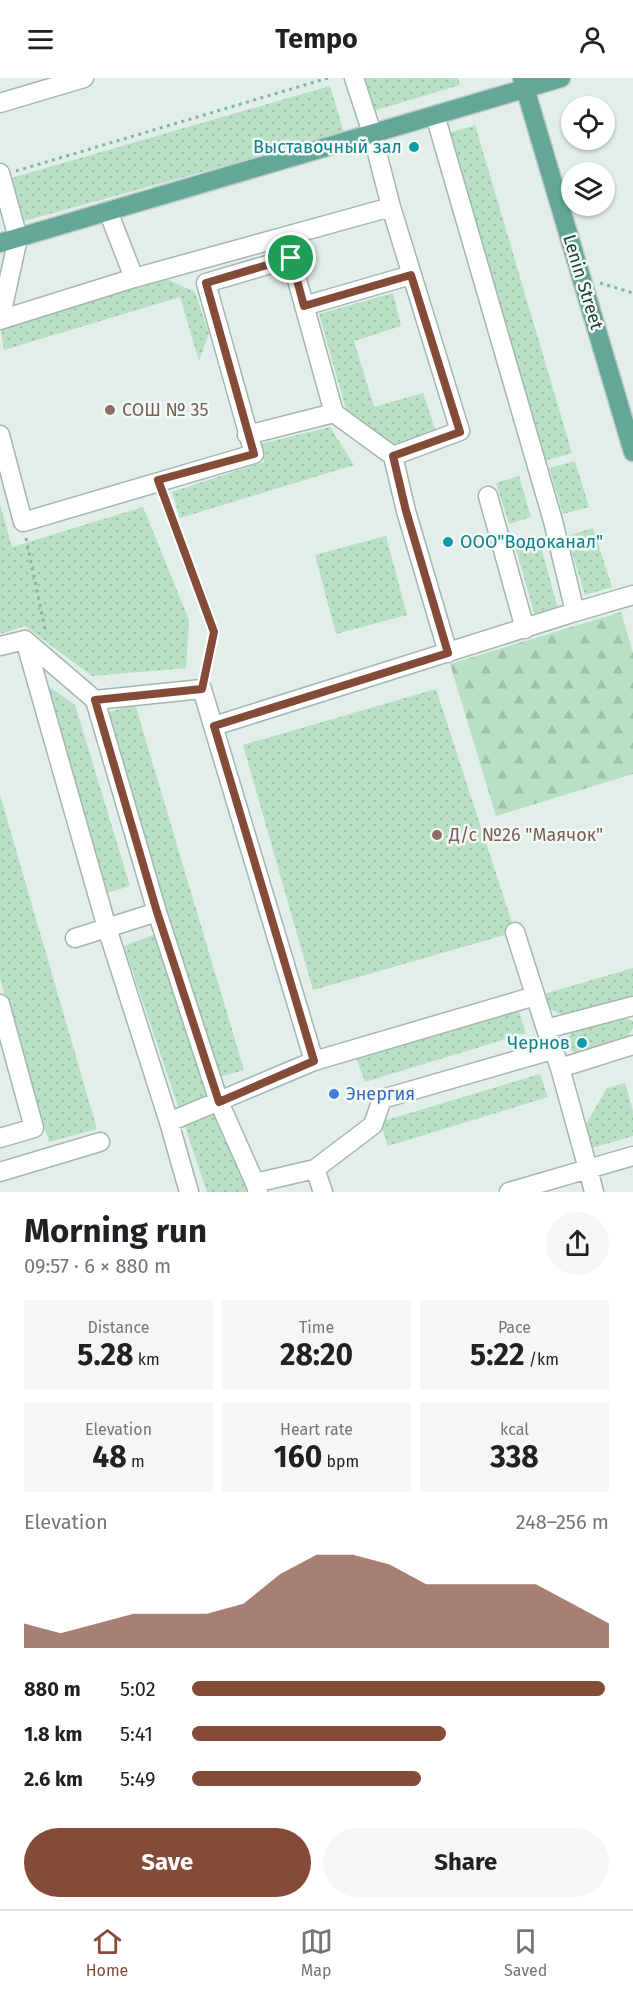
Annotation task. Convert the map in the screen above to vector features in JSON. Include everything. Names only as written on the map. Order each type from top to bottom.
[{"type":"main road","points":[[0,243],[435,115],[524,83],[561,78]]},
{"type":"main road","name":"Lenin Street","points":[[524,83],[633,452]]},
{"type":"lane","points":[[0,103],[55,82],[84,78]]},
{"type":"lane","points":[[354,78],[411,275],[460,432],[393,456]]},
{"type":"lane","points":[[435,115],[553,521],[574,612]]},
{"type":"lane","points":[[0,174],[18,238],[0,320],[134,278],[391,207]]},
{"type":"lane","points":[[108,211],[134,278]]},
{"type":"lane","points":[[0,435],[23,522],[158,480],[254,454],[206,283],[291,258],[334,413],[393,456],[406,511],[448,653]]},
{"type":"lane","points":[[304,306],[411,275]]},
{"type":"lane","points":[[247,435],[334,413]]},
{"type":"lane","points":[[488,496],[525,628]]},
{"type":"lane","points":[[214,726],[633,595]]},
{"type":"lane","points":[[25,640],[95,700],[157,912],[219,1102],[256,1188],[315,1168],[373,1125],[382,1099],[552,1050]]},
{"type":"lane","points":[[0,646],[25,640]]},
{"type":"lane","points":[[25,640],[107,928],[189,1192]]},
{"type":"lane","points":[[95,700],[202,689],[314,1061]]},
{"type":"lane","points":[[75,939],[157,912]]},
{"type":"lane","points":[[515,932],[552,1050],[560,1068],[594,1192]]},
{"type":"lane","points":[[169,1122],[314,1061],[535,996]]},
{"type":"lane","points":[[0,1004],[34,1128],[0,1138]]},
{"type":"lane","points":[[546,1029],[633,1006]]},
{"type":"lane","points":[[560,1068],[633,1045]]},
{"type":"lane","points":[[0,1172],[100,1142]]},
{"type":"lane","points":[[509,1192],[530,1189],[633,1156]]},
{"type":"lane","points":[[315,1168],[323,1192]]},
{"type":"path","points":[[0,174],[328,78]]},
{"type":"path","points":[[582,278],[633,293]]},
{"type":"path","points":[[158,480],[214,632],[202,689]]},
{"type":"path","points":[[23,522],[52,663]]},
{"type":"green space","points":[[363,78],[458,78],[460,85],[373,111]]},
{"type":"green space","points":[[330,86],[344,133],[24,221],[11,178]]},
{"type":"green space","points":[[475,125],[572,453],[544,461],[446,134]]},
{"type":"green space","points":[[160,276],[195,292],[209,333],[199,361],[180,297],[4,350],[0,325]]},
{"type":"green space","points":[[393,293],[401,326],[354,341],[374,407],[423,393],[436,432],[392,447],[347,413],[319,314]]},
{"type":"green space","points":[[330,427],[354,465],[180,518],[172,492],[264,462],[260,444]]},
{"type":"green space","points":[[575,461],[589,507],[563,514],[549,468]]},
{"type":"green space","points":[[519,476],[531,517],[509,524],[496,483]]},
{"type":"green space","points":[[0,504],[12,547],[143,507],[189,620],[186,668],[92,676],[25,626],[0,634]]},
{"type":"green space","points":[[593,528],[612,587],[585,595],[567,536]]},
{"type":"green space","points":[[386,536],[407,615],[336,634],[315,555]]},
{"type":"green space","points":[[538,536],[558,609],[535,616],[514,542]]},
{"type":"green space","points":[[621,612],[633,653],[633,774],[496,816],[450,664]]},
{"type":"green space","points":[[44,683],[75,705],[130,886],[104,894]]},
{"type":"green space","points":[[436,689],[515,932],[313,990],[243,745]]},
{"type":"green space","points":[[135,704],[244,1070],[216,1078],[106,713]]},
{"type":"green space","points":[[0,795],[97,1129],[49,1142],[0,979]]},
{"type":"green space","points":[[156,934],[250,1192],[207,1192],[124,946]]},
{"type":"green space","points":[[633,968],[633,996],[565,1016],[550,1009],[544,994]]},
{"type":"green space","points":[[518,1009],[526,1033],[365,1082],[356,1057]]},
{"type":"green space","points":[[614,1015],[633,1021],[633,1028],[626,1038],[579,1055],[564,1046],[573,1029]]},
{"type":"green space","points":[[540,1074],[548,1097],[388,1146],[380,1122]]},
{"type":"green space","points":[[625,1083],[633,1111],[633,1136],[592,1148],[586,1124],[607,1088]]},
{"type":"place","name":"Выставочный зал","points":[[414,147]]},
{"type":"place","name":"СОШ № 35","points":[[110,410]]},
{"type":"place","name":"ООО\"Водоканал\"","points":[[448,542]]},
{"type":"place","name":"Д/с №26 \"Маячок\"","points":[[437,835]]},
{"type":"place","name":"Чернов","points":[[582,1043]]},
{"type":"place","name":"Энергия","points":[[334,1094]]},
{"type":"route","points":[[291,258],[304,306],[411,275],[460,432],[393,456],[406,511],[448,653],[214,726],[314,1061],[219,1102],[157,912],[95,700],[202,689],[214,632],[158,480],[254,454],[206,283],[291,258]]}]
